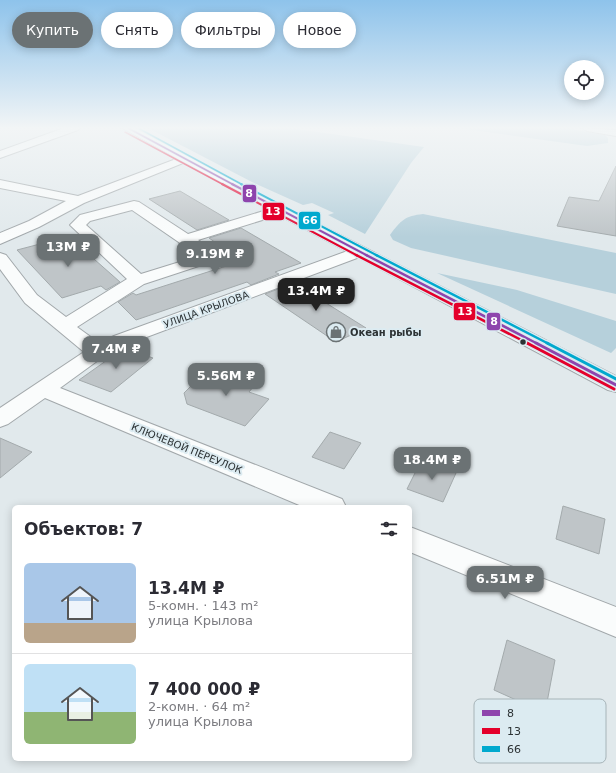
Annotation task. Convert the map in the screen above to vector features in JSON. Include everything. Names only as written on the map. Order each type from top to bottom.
[{"type":"street","points":[[0,239],[80,200],[171,164]]},
{"type":"street","points":[[194,164],[359,252],[616,384]]},
{"type":"street","points":[[0,184],[80,200]]},
{"type":"street","points":[[65,326],[138,280],[211,257],[134,205],[85,218],[77,225],[138,280]]},
{"type":"street","points":[[66,208],[85,218]]},
{"type":"street","points":[[186,239],[280,210]]},
{"type":"street","name":"УЛИЦА КРЫЛОВА","points":[[0,419],[97,352],[121,340],[359,252]]},
{"type":"street","points":[[0,258],[31,299],[97,352]]},
{"type":"street","name":"КЛЮЧЕВОЙ ПЕРЕУЛОК","points":[[42,389],[327,505]]},
{"type":"street","points":[[412,540],[616,622]]},
{"type":"shaded area","points":[[217,164],[410,164],[365,234],[328,215],[334,213],[312,203],[303,205],[252,182]]},
{"type":"shaded area","points":[[423,214],[616,253],[616,294],[411,248],[393,240],[390,235],[401,222],[412,216]]},
{"type":"shaded area","points":[[437,273],[517,290],[616,321],[616,348],[611,353]]},
{"type":"building","points":[[616,166],[616,236],[557,226],[569,197],[599,201]]},
{"type":"building","points":[[180,191],[229,220],[197,230],[149,199]]},
{"type":"building","points":[[241,228],[301,263],[275,272],[279,274],[251,285],[247,282],[136,320],[118,302],[133,293],[136,295],[242,261],[209,238]]},
{"type":"building","points":[[59,239],[68,246],[77,244],[120,282],[106,290],[101,286],[62,298],[17,250]]},
{"type":"building","points":[[294,283],[366,328],[336,342],[265,294]]},
{"type":"building","points":[[124,348],[153,358],[111,392],[79,380]]},
{"type":"building","points":[[223,372],[258,381],[249,392],[269,399],[245,426],[187,404],[184,393],[202,375],[216,379]]},
{"type":"building","points":[[330,432],[361,443],[344,469],[312,457]]},
{"type":"building","points":[[0,438],[32,452],[0,478]]},
{"type":"building","points":[[421,461],[456,473],[443,502],[407,489]]},
{"type":"building","points":[[563,506],[605,519],[599,554],[556,539]]},
{"type":"building","points":[[507,640],[555,660],[548,699],[514,699],[494,690]]},
{"type":"transit line","name":"13","points":[[185,164],[614,389]]},
{"type":"transit line","name":"8","points":[[195,164],[616,385]]},
{"type":"transit line","name":"66","points":[[205,164],[282,206],[616,379]]},
{"type":"place","name":"Океан рыбы","points":[[336,332]]}]
